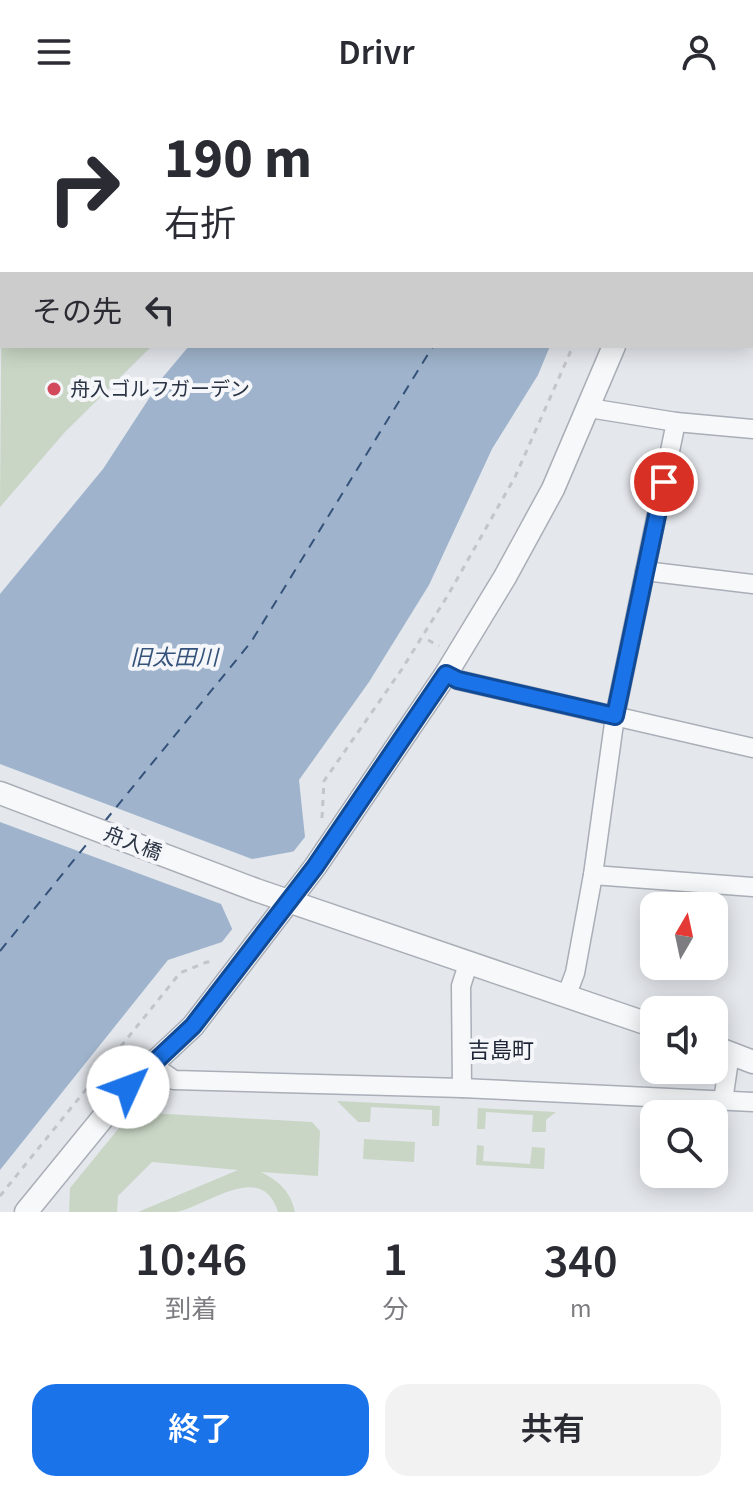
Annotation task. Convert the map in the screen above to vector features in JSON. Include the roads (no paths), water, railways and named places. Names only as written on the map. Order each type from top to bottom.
[{"type":"street","points":[[26,1212],[128,1087],[193,1026],[315,867],[446,674],[512,564],[553,489],[613,348]]},
{"type":"street","points":[[589,408],[676,422],[753,429]]},
{"type":"street","points":[[567,994],[575,973],[593,875],[615,716],[676,422]]},
{"type":"street","points":[[645,571],[753,584]]},
{"type":"street","points":[[446,674],[458,680],[753,748]]},
{"type":"street","name":"舟入橋","points":[[0,793],[266,893],[640,1021]]},
{"type":"street","points":[[593,875],[753,887]]},
{"type":"street","points":[[462,1088],[461,986],[469,961]]},
{"type":"street","points":[[728,1052],[753,1062]]},
{"type":"street","points":[[152,1065],[174,1080],[462,1088],[703,1100]]},
{"type":"street","points":[[728,1101],[753,1102]]},
{"type":"water","name":"旧太田川","points":[[187,348],[549,348],[538,375],[492,449],[429,585],[369,682],[299,780],[305,837],[222,942],[168,960],[0,1170],[0,594],[103,469],[163,377]]},
{"type":"place","name":"舟入ゴルフガーデン","points":[[54,389]]},
{"type":"district","name":"吉島町","points":[[501,1050]]}]
